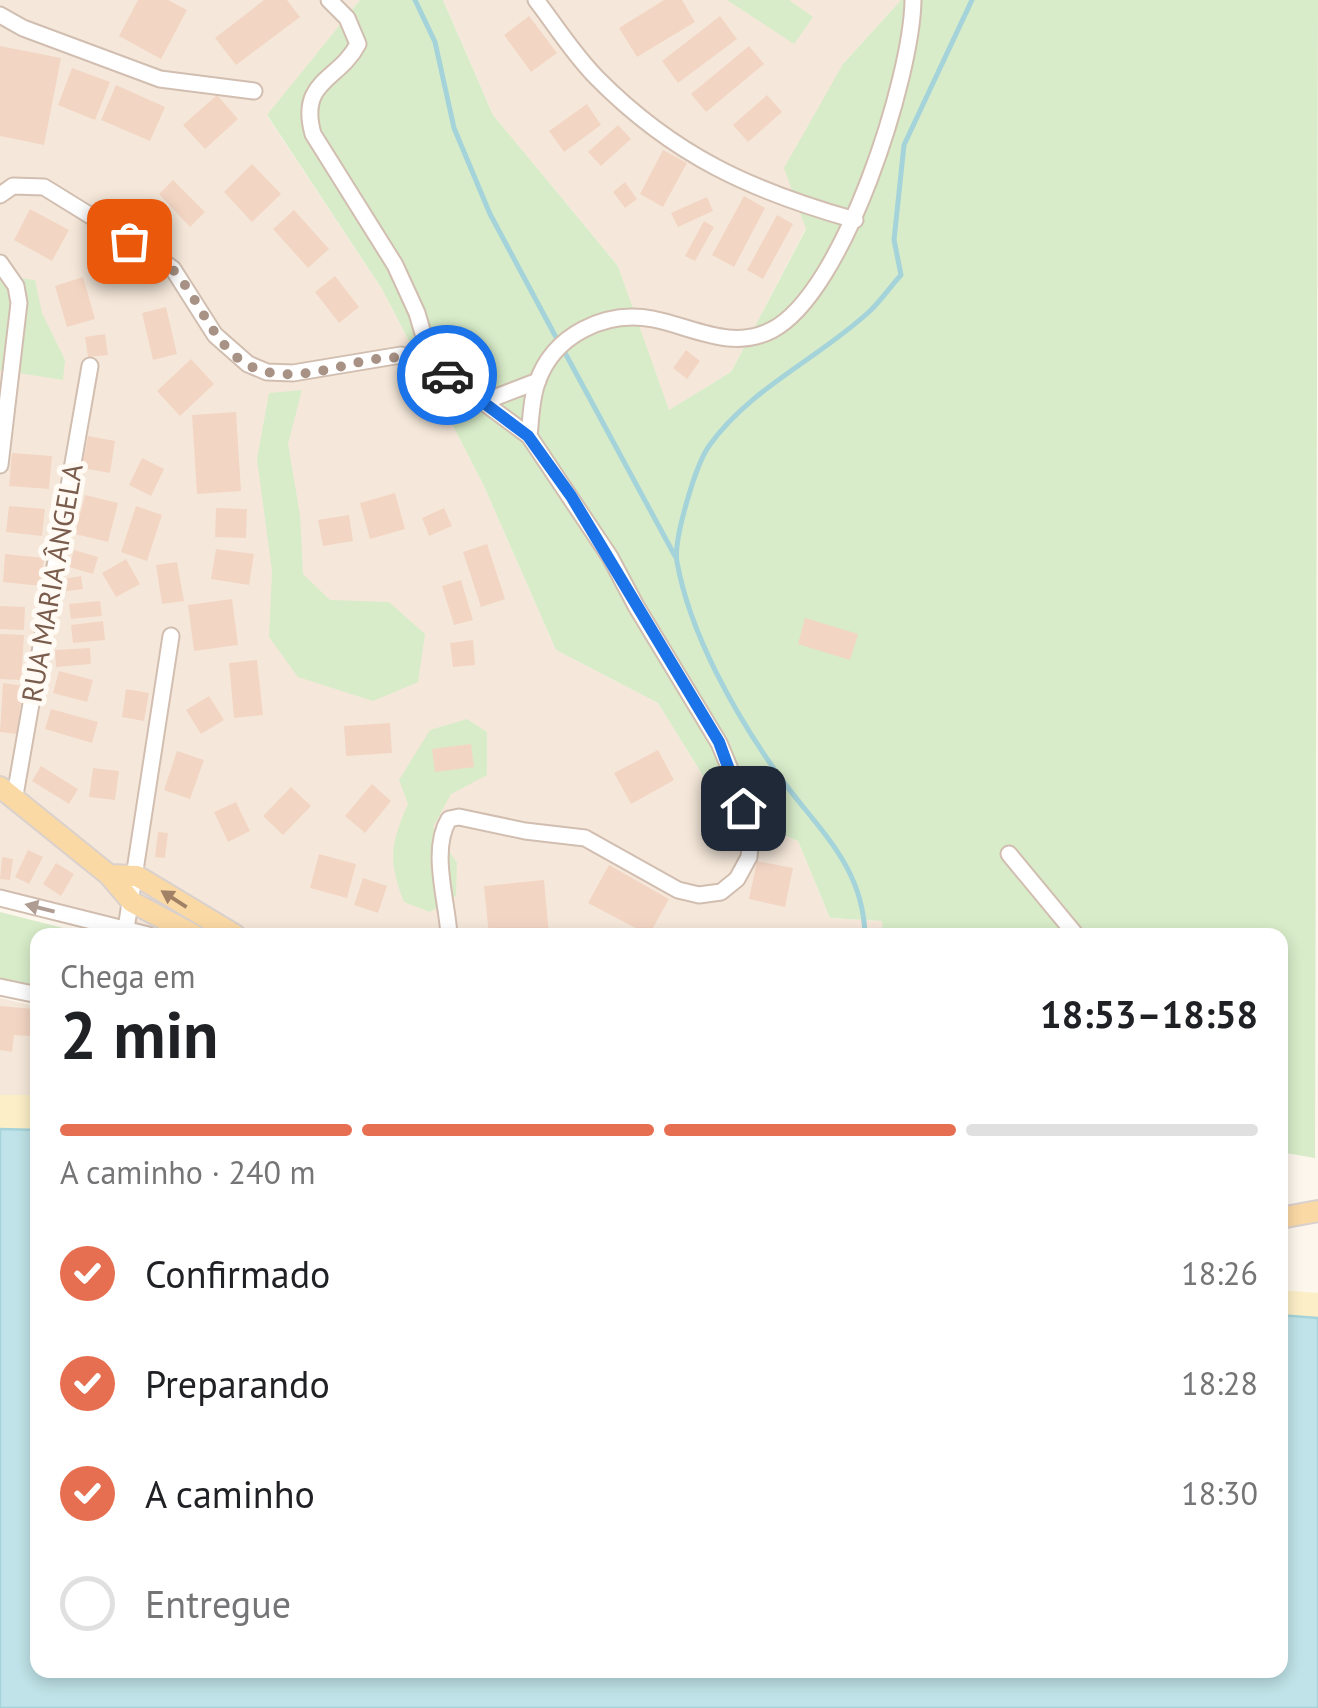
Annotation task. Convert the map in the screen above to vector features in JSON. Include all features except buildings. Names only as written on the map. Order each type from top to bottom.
[{"type":"main road","points":[[7,794],[109,875],[132,902],[180,928]]},
{"type":"main road","points":[[109,875],[137,876],[223,928]]},
{"type":"main road","points":[[1288,1217],[1318,1211]]},
{"type":"street","points":[[329,0],[347,18],[358,44],[321,80],[308,116],[313,134],[395,265],[418,312],[432,364]]},
{"type":"street","points":[[536,0],[594,76],[658,134],[720,172],[783,200],[856,220]]},
{"type":"street","points":[[528,436],[538,381],[561,345],[581,330],[618,317],[653,319],[704,335],[736,338],[772,330],[804,304],[856,220],[898,85],[913,0]]},
{"type":"street","points":[[0,15],[24,28],[160,79],[254,91]]},
{"type":"street","points":[[0,195],[13,186],[44,186],[154,255],[190,293],[215,335],[248,364],[267,372],[293,373],[401,355],[432,364],[528,436],[610,557],[719,742],[736,780],[750,835],[749,857],[737,879],[721,892],[699,895],[678,890],[584,838],[524,831],[459,817],[450,819],[442,830],[440,848],[448,928]]},
{"type":"street","points":[[0,263],[16,286],[19,303],[0,465]]},
{"type":"street","name":"RUA MARIA ÂNGELA","points":[[7,794],[90,366]]},
{"type":"street","points":[[483,402],[538,381]]},
{"type":"street","points":[[126,928],[171,636]]},
{"type":"street","points":[[1008,854],[1070,928]]},
{"type":"street","points":[[0,898],[122,928]]},
{"type":"street","points":[[0,986],[30,993]]},
{"type":"shaded area","points":[[0,0],[360,0],[267,116],[382,289],[483,484],[556,650],[658,703],[723,808],[798,841],[830,918],[996,928],[143,928],[0,889]]},
{"type":"shaded area","points":[[443,0],[901,0],[843,64],[806,228],[731,372],[668,411],[618,266],[493,115]]},
{"type":"shaded area","points":[[0,998],[30,1005],[30,1095],[0,1095]]},
{"type":"green space","points":[[360,0],[443,0],[493,115],[618,266],[669,410],[731,372],[806,229],[784,168],[843,64],[901,0],[1318,0],[1315,1158],[1288,1153],[1288,928],[882,928],[882,921],[830,918],[798,841],[723,808],[658,703],[556,650],[483,484],[382,289],[267,115]]},
{"type":"green space","points":[[727,0],[789,0],[813,17],[794,44]]},
{"type":"green space","points":[[0,276],[35,280],[42,313],[65,360],[63,380],[0,370]]},
{"type":"green space","points":[[302,390],[288,444],[300,515],[303,574],[330,600],[389,602],[425,634],[418,682],[373,701],[298,677],[269,637],[272,571],[257,459],[269,393]]},
{"type":"green space","points":[[467,719],[487,732],[487,775],[451,794],[433,827],[457,863],[456,896],[430,912],[404,902],[395,875],[395,842],[408,804],[399,780],[430,730]]},
{"type":"green space","points":[[0,912],[63,928],[30,928],[30,986],[0,979]]},
{"type":"sand","points":[[0,1095],[30,1095],[30,1130],[0,1129]]},
{"type":"sand","points":[[1288,1291],[1318,1293],[1318,1318],[1288,1316]]},
{"type":"water","points":[[0,1129],[30,1130],[30,1678],[1288,1678],[1288,1316],[1318,1318],[1318,1708],[0,1708]]},
{"type":"waterway","points":[[415,0],[435,42],[454,128],[490,214],[558,341]]},
{"type":"waterway","points":[[864,928],[856,887],[846,866],[761,750],[703,645],[683,589],[677,562],[678,537],[698,469],[709,446],[726,425],[765,390],[871,310],[901,275],[894,240],[904,145],[972,0]]},
{"type":"waterway","points":[[564,351],[675,556]]},
{"type":"way so far","points":[[129,241],[172,270],[215,335],[248,364],[267,372],[293,373],[401,355],[432,364],[447,375]]},
{"type":"route","points":[[447,375],[528,436],[571,496],[719,742],[743,808]]}]
